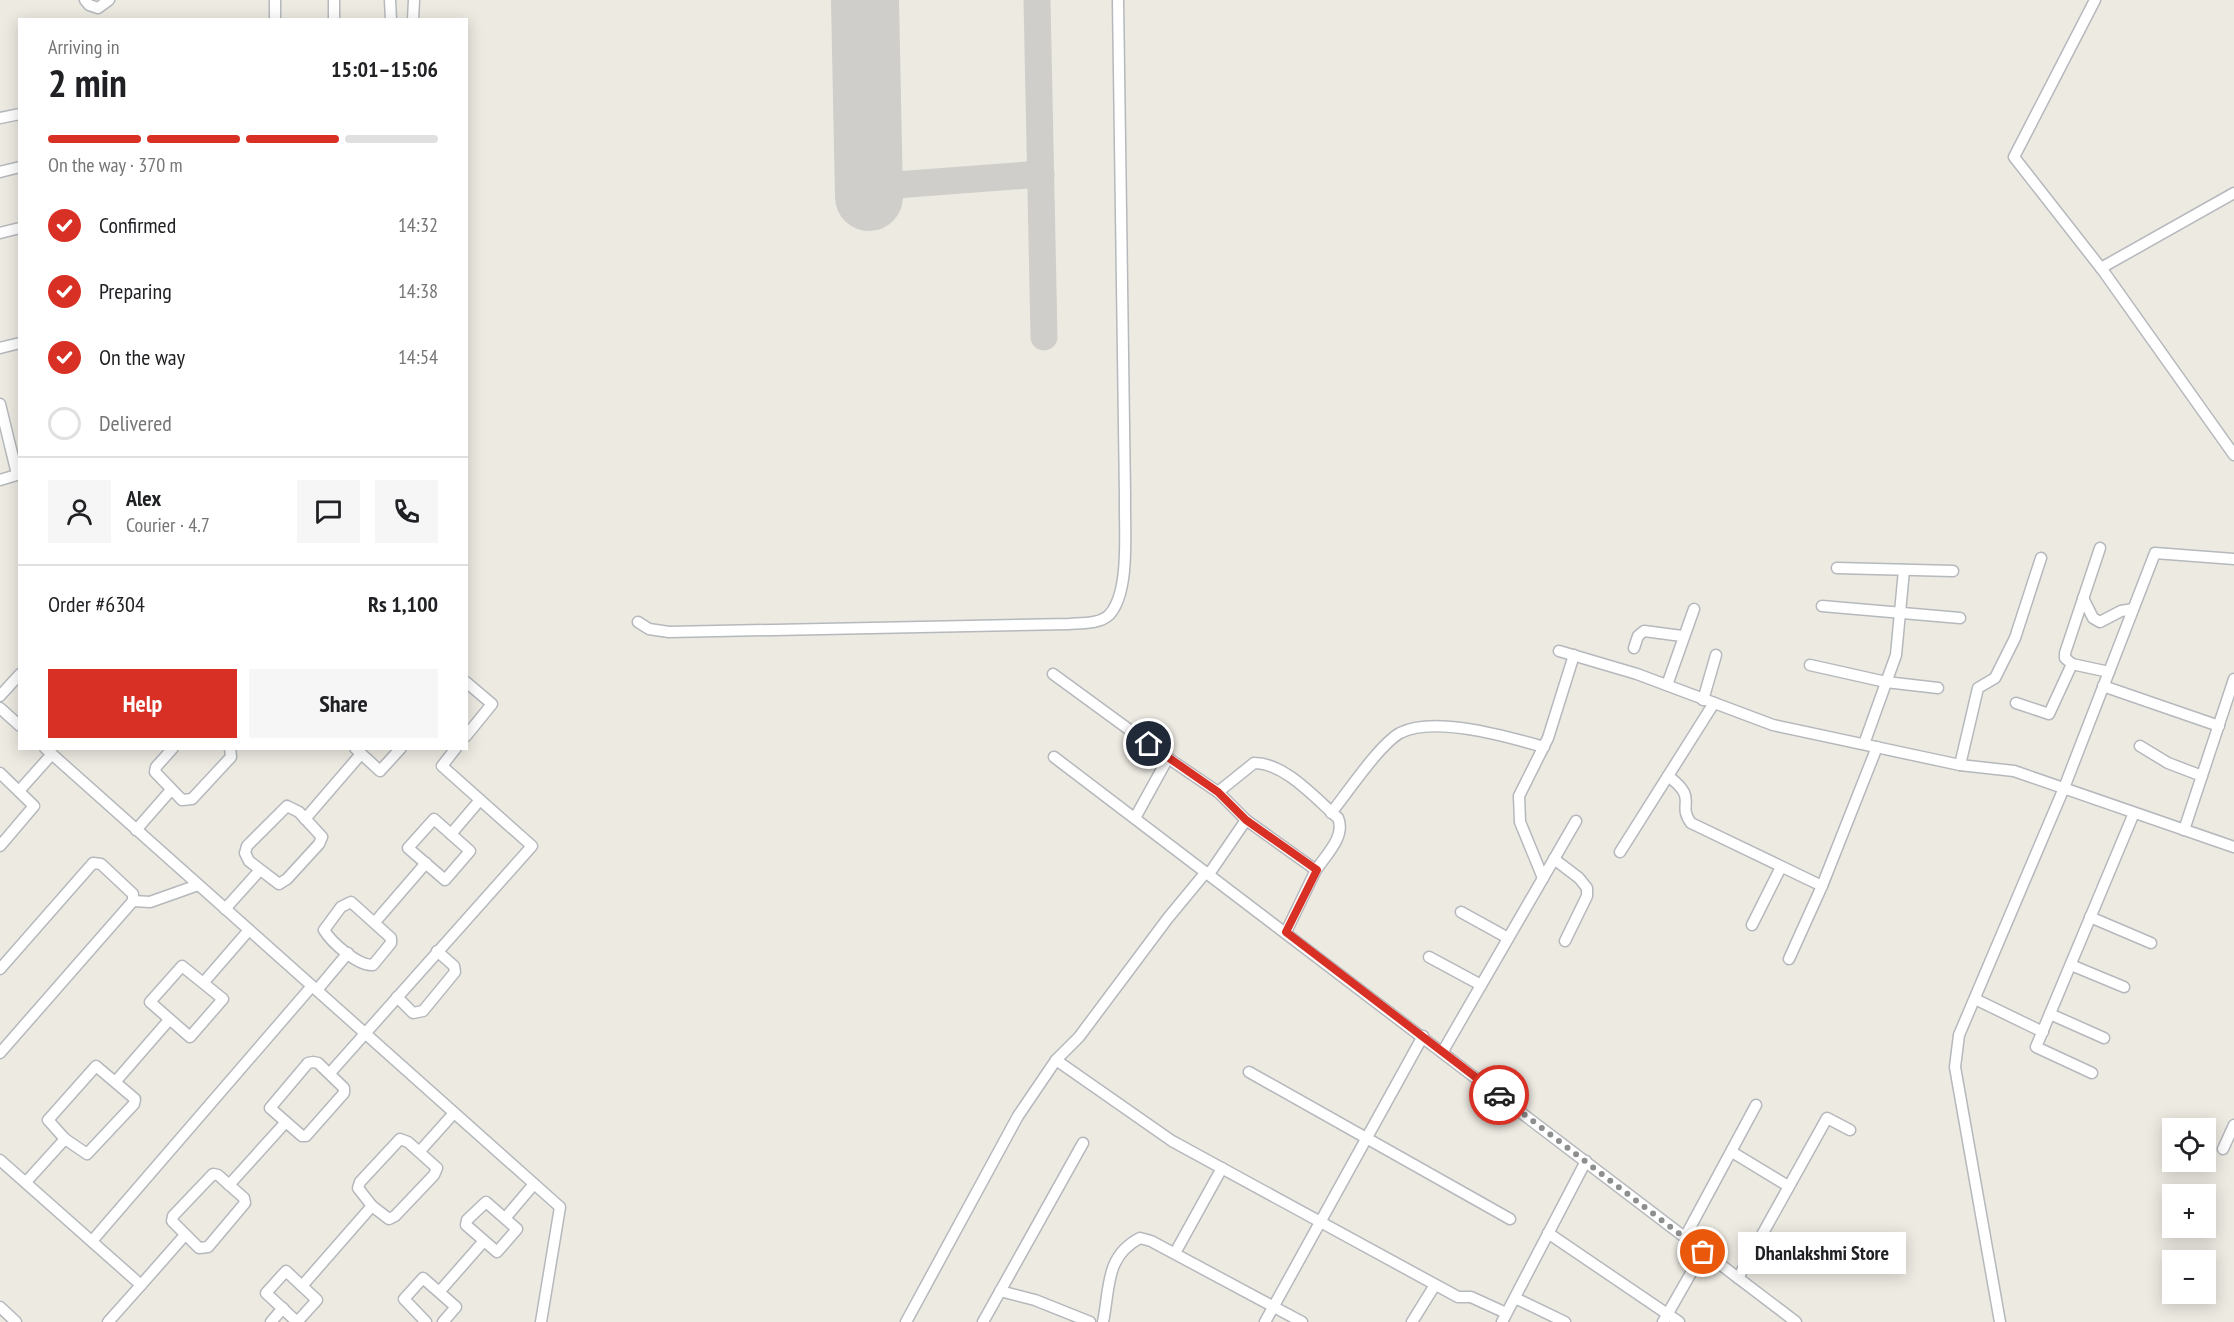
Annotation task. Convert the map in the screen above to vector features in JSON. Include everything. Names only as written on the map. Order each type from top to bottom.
[{"type":"street","points":[[85,0],[89,6],[98,8],[109,0]]},
{"type":"street","points":[[275,0],[275,18]]},
{"type":"street","points":[[334,0],[334,18]]},
{"type":"street","points":[[390,0],[391,18]]},
{"type":"street","points":[[413,18],[414,0]]},
{"type":"street","points":[[639,622],[649,629],[669,632],[1069,624],[1095,622],[1108,616],[1119,598],[1123,571],[1125,496],[1118,0]]},
{"type":"street","points":[[2095,0],[2014,157],[2101,268],[2234,455]]},
{"type":"street","points":[[98,8],[99,18]]},
{"type":"street","points":[[0,118],[18,114]]},
{"type":"street","points":[[0,172],[18,168]]},
{"type":"street","points":[[2101,268],[2234,193]]},
{"type":"street","points":[[0,233],[18,228]]},
{"type":"street","points":[[0,348],[18,344]]},
{"type":"street","points":[[0,404],[18,474],[0,480]]},
{"type":"street","points":[[2100,548],[2065,658],[2072,664],[2109,672]]},
{"type":"street","points":[[2000,1322],[1955,1067],[1959,1035],[2064,788],[2155,553],[2234,559]]},
{"type":"street","points":[[1960,765],[1978,687],[1995,678],[2015,638],[2041,558]]},
{"type":"street","points":[[1837,568],[1953,571]]},
{"type":"street","points":[[1864,744],[1896,655],[1904,570]]},
{"type":"street","points":[[2083,598],[2093,618],[2100,622],[2121,611],[2133,609]]},
{"type":"street","points":[[1822,606],[1960,618]]},
{"type":"street","points":[[1667,685],[1682,636],[1694,609]]},
{"type":"street","points":[[1634,648],[1638,636],[1644,631],[1682,636]]},
{"type":"street","points":[[1559,651],[1667,685],[1773,725],[1960,765],[2014,771],[2234,847]]},
{"type":"street","points":[[1543,878],[1517,811],[1519,796],[1544,747],[1575,655]]},
{"type":"street","points":[[1620,852],[1668,776],[1708,701],[1716,655]]},
{"type":"street","points":[[2016,703],[2049,714],[2072,664]]},
{"type":"street","points":[[1810,665],[1886,682],[1938,688]]},
{"type":"street","points":[[1053,674],[1218,792],[1246,820],[1317,870]]},
{"type":"street","points":[[0,696],[18,676]]},
{"type":"street","points":[[2184,830],[2234,679]]},
{"type":"street","points":[[468,684],[492,704],[468,734]]},
{"type":"street","points":[[2103,686],[2218,726]]},
{"type":"street","points":[[0,708],[18,724]]},
{"type":"street","points":[[1332,813],[1391,740],[1411,729],[1433,726],[1544,747]]},
{"type":"street","points":[[2140,746],[2161,760],[2202,776]]},
{"type":"street","points":[[1789,959],[1822,886],[1877,747]]},
{"type":"street","points":[[171,750],[156,767],[155,772],[182,800],[192,799],[231,758],[230,750]]},
{"type":"street","points":[[305,819],[358,751],[380,771],[399,750]]},
{"type":"street","points":[[330,1073],[436,951],[532,846],[442,766],[454,750]]},
{"type":"street","points":[[19,790],[48,752],[366,1032],[560,1207],[541,1322]]},
{"type":"street","points":[[1054,757],[1443,1051],[1791,1320]]},
{"type":"street","points":[[1135,818],[1168,758]]},
{"type":"street","points":[[1218,792],[1243,770],[1254,764],[1263,763],[1275,767],[1332,813],[1341,825],[1340,834],[1317,870],[1286,932]]},
{"type":"street","points":[[0,773],[32,802],[33,810],[0,846]]},
{"type":"street","points":[[1668,776],[1685,791],[1688,797],[1687,817],[1691,823],[1822,886]]},
{"type":"street","points":[[136,830],[171,790]]},
{"type":"street","points":[[451,834],[480,800]]},
{"type":"street","points":[[287,806],[293,807],[305,819],[322,837],[319,844],[287,879],[279,884],[249,861],[245,853],[248,846],[287,806]]},
{"type":"street","points":[[2092,1073],[2037,1047],[2134,813]]},
{"type":"street","points":[[434,819],[451,834],[470,851],[445,880],[408,848],[434,819]]},
{"type":"street","points":[[906,1322],[1018,1116],[1056,1060],[1079,1037],[1168,918],[1208,873],[1246,820]]},
{"type":"street","points":[[1443,1051],[1576,821]]},
{"type":"street","points":[[1554,859],[1579,878],[1587,888],[1587,896],[1565,941]]},
{"type":"street","points":[[0,969],[93,863],[101,864],[132,891],[133,901],[0,1053]]},
{"type":"street","points":[[375,922],[426,863]]},
{"type":"street","points":[[1752,925],[1781,867]]},
{"type":"street","points":[[225,909],[260,870]]},
{"type":"street","points":[[133,901],[150,902],[198,885]]},
{"type":"street","points":[[351,902],[391,938],[391,943],[373,965],[362,963],[348,953],[324,930],[341,907],[351,902]]},
{"type":"street","points":[[1461,912],[1508,938]]},
{"type":"street","points":[[2090,917],[2151,943]]},
{"type":"street","points":[[204,982],[249,930]]},
{"type":"street","points":[[397,997],[413,1013],[423,1011],[455,972],[454,966],[436,951]]},
{"type":"street","points":[[92,1241],[348,953]]},
{"type":"street","points":[[1429,957],[1481,985]]},
{"type":"street","points":[[2071,964],[2124,987]]},
{"type":"street","points":[[179,967],[186,967],[204,982],[222,999],[193,1035],[187,1035],[150,1002],[179,967]]},
{"type":"street","points":[[1975,999],[2043,1032]]},
{"type":"street","points":[[2050,1014],[2104,1038]]},
{"type":"street","points":[[116,1081],[170,1020]]},
{"type":"street","points":[[1265,1322],[1423,1036]]},
{"type":"street","points":[[1056,1060],[1172,1141],[1435,1285],[1458,1297],[1471,1297],[1504,1318],[1586,1161]]},
{"type":"street","points":[[308,1063],[318,1063],[330,1073],[343,1085],[344,1093],[306,1136],[299,1135],[270,1108],[308,1063]]},
{"type":"street","points":[[100,1066],[116,1081],[135,1099],[134,1104],[90,1153],[82,1153],[48,1120],[91,1068],[100,1066]]},
{"type":"street","points":[[1249,1072],[1510,1220]]},
{"type":"street","points":[[1685,1237],[1756,1105]]},
{"type":"street","points":[[420,1151],[454,1113]]},
{"type":"street","points":[[1738,1278],[1827,1118],[1850,1130]]},
{"type":"street","points":[[229,1185],[285,1123]]},
{"type":"street","points":[[2223,1149],[2234,1125]]},
{"type":"street","points":[[26,1182],[65,1139]]},
{"type":"street","points":[[404,1139],[420,1151],[436,1165],[434,1175],[389,1220],[359,1191],[360,1182],[398,1140],[404,1139]]},
{"type":"street","points":[[983,1322],[1083,1143]]},
{"type":"street","points":[[1732,1152],[1788,1186]]},
{"type":"street","points":[[0,1160],[141,1285]]},
{"type":"street","points":[[1174,1253],[1222,1168]]},
{"type":"street","points":[[218,1175],[229,1185],[244,1198],[245,1203],[215,1239],[203,1249],[175,1226],[172,1221],[173,1216],[208,1177],[218,1175]]},
{"type":"street","points":[[506,1217],[534,1184]]},
{"type":"street","points":[[489,1202],[517,1229],[497,1252],[483,1242],[466,1223],[481,1204],[489,1202]]},
{"type":"street","points":[[302,1286],[372,1206]]},
{"type":"street","points":[[1548,1233],[1665,1318],[1679,1322]]},
{"type":"street","points":[[108,1322],[185,1235]]},
{"type":"street","points":[[1103,1322],[1114,1262],[1127,1245],[1140,1238],[1174,1253],[1302,1322]]},
{"type":"street","points":[[440,1292],[483,1242]]},
{"type":"street","points":[[1665,1318],[1703,1252]]},
{"type":"street","points":[[286,1271],[302,1286],[318,1300],[297,1322],[266,1293],[286,1271]]},
{"type":"street","points":[[419,1320],[405,1302],[405,1296],[423,1278],[456,1307],[443,1322]]},
{"type":"street","points":[[1412,1322],[1435,1285]]},
{"type":"street","points":[[1000,1291],[1035,1300],[1090,1322]]},
{"type":"street","points":[[1515,1298],[1565,1322]]},
{"type":"street","points":[[0,1307],[16,1322]]},
{"type":"street","points":[[271,1322],[283,1308]]},
{"type":"taxiway","points":[[1037,0],[1044,337]]},
{"type":"taxiway","points":[[869,187],[1041,174]]},
{"type":"runway","points":[[865,0],[869,197]]},
{"type":"way so far","points":[[1499,1095],[1703,1252]]},
{"type":"place","name":"Dhanlakshmi Store","points":[[1703,1252]]},
{"type":"route","points":[[1149,744],[1218,792],[1246,820],[1317,870],[1286,932],[1499,1095]]}]
